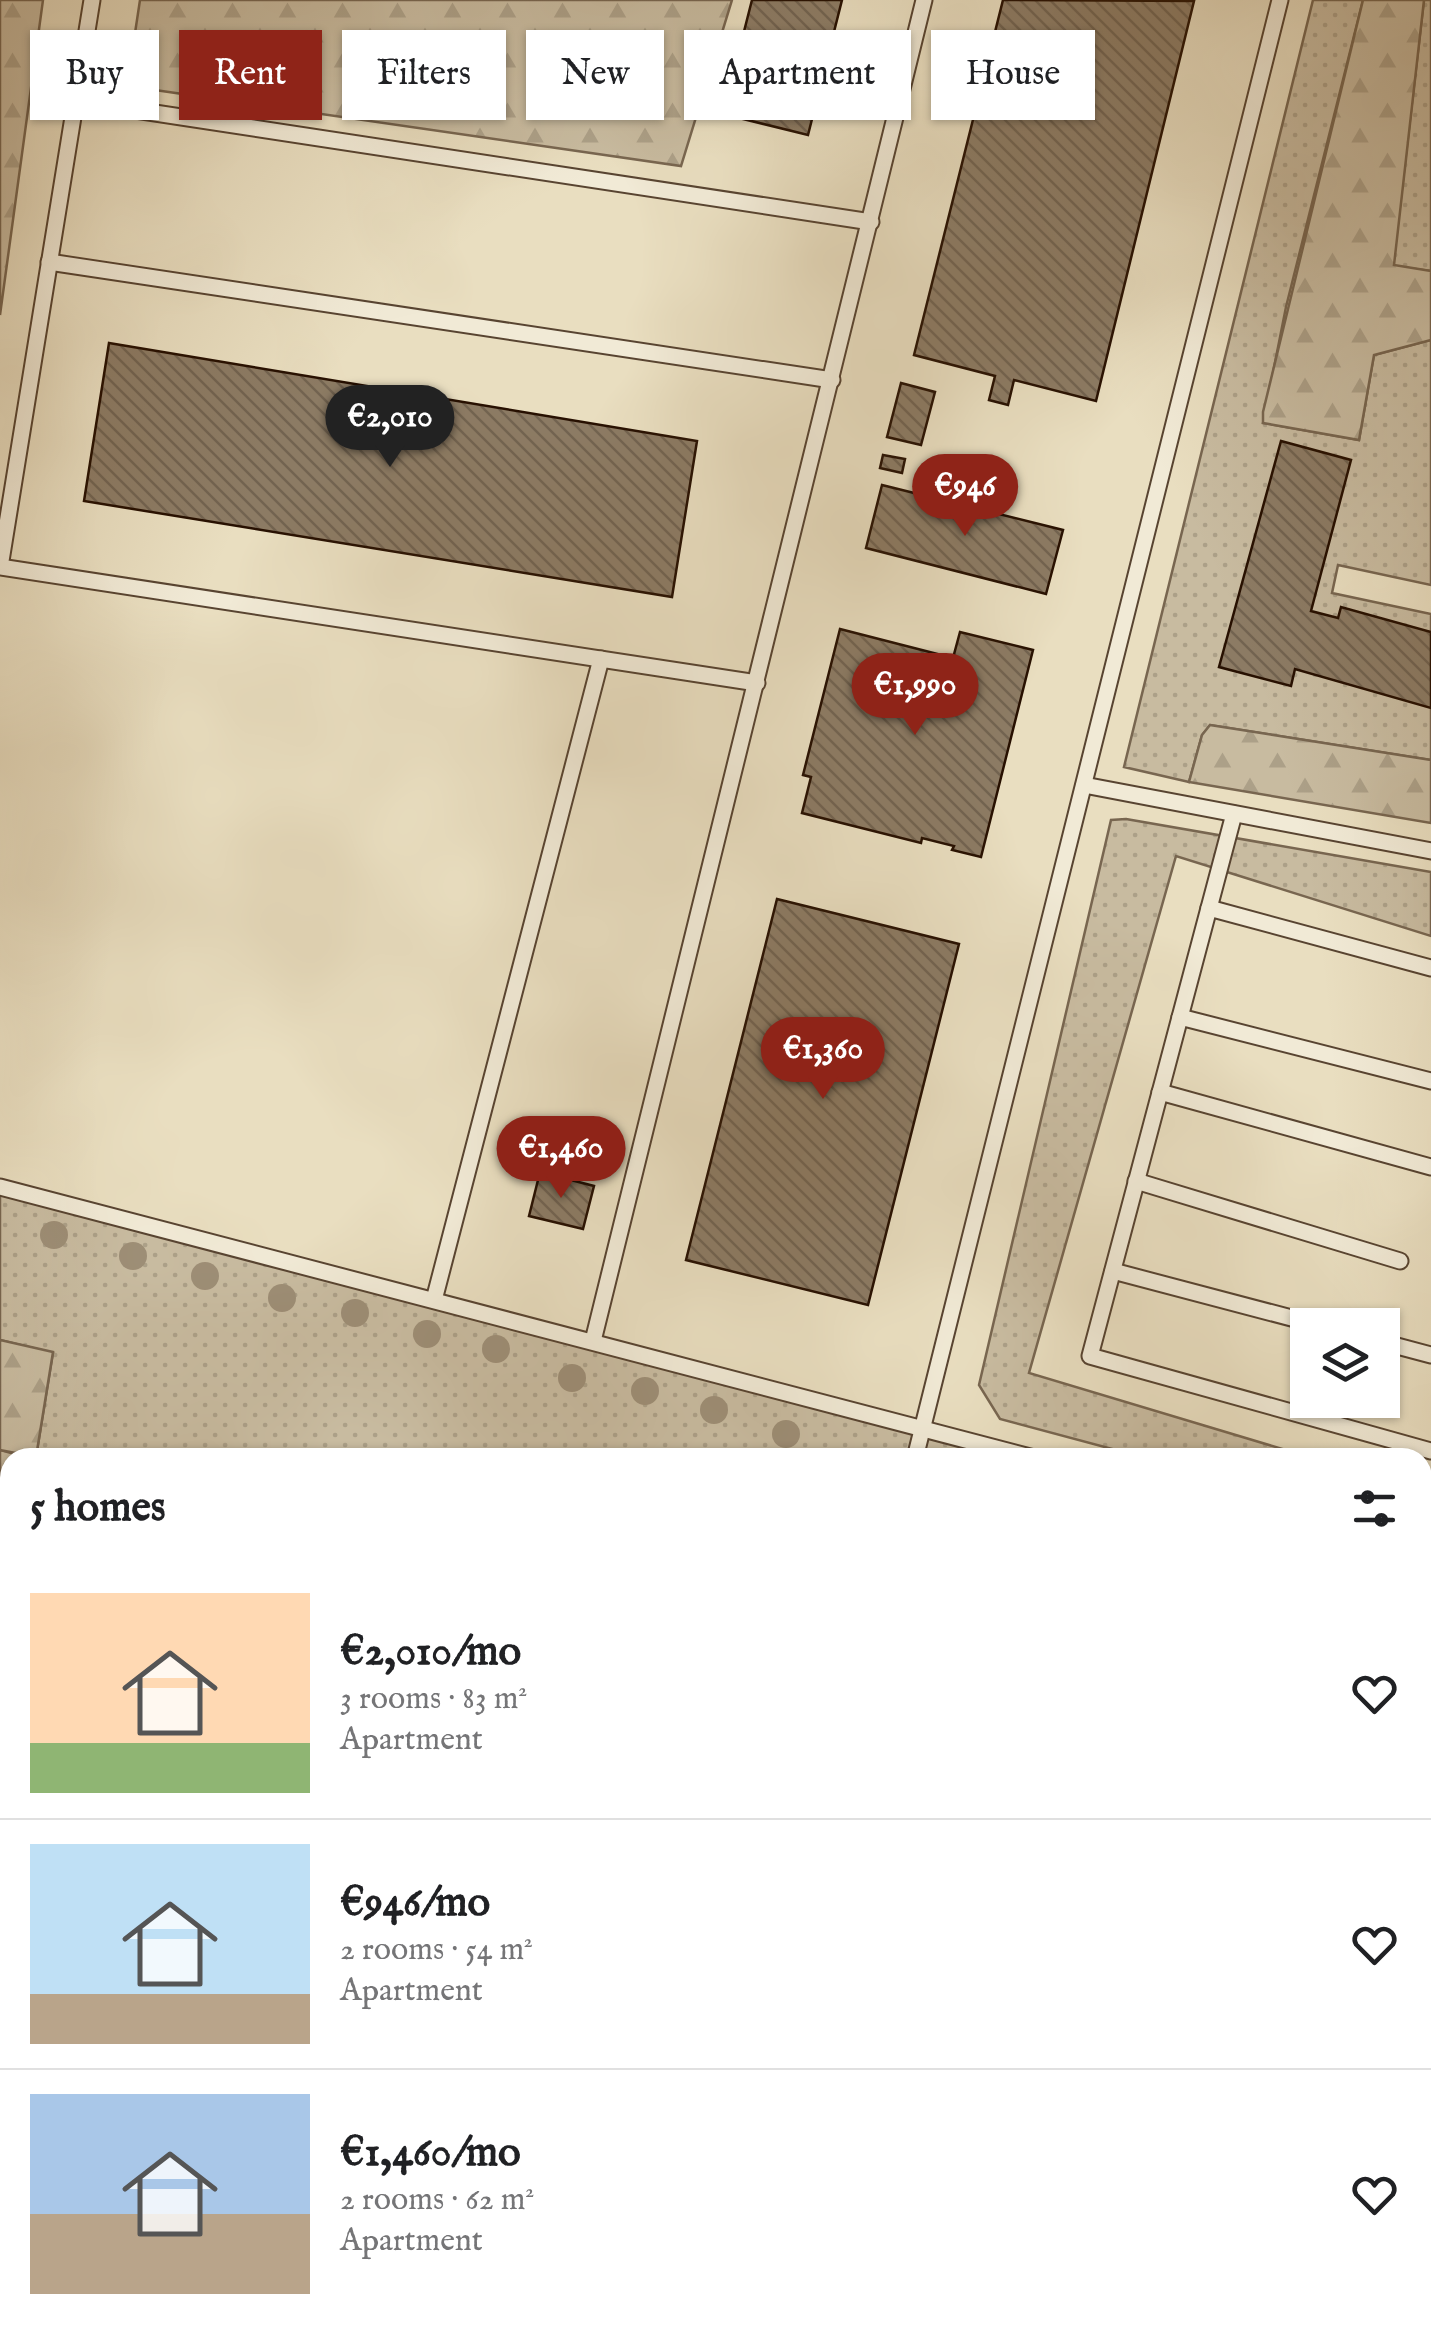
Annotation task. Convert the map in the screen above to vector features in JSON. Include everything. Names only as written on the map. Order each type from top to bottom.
[{"type":"lane","points":[[87,30],[92,0]]},
{"type":"lane","points":[[592,1341],[924,0]]},
{"type":"lane","points":[[917,1448],[1280,0]]},
{"type":"lane","points":[[159,114],[872,222]]},
{"type":"lane","points":[[73,120],[0,567],[757,683]]},
{"type":"lane","points":[[49,262],[832,380]]},
{"type":"lane","points":[[434,1300],[601,659]]},
{"type":"lane","points":[[1084,785],[1431,851]]},
{"type":"lane","points":[[1234,814],[1090,1356],[1420,1448]]},
{"type":"lane","points":[[1209,908],[1431,968]]},
{"type":"lane","points":[[1180,1017],[1431,1082]]},
{"type":"lane","points":[[1160,1092],[1431,1167]]},
{"type":"lane","points":[[1136,1182],[1400,1260]]},
{"type":"lane","points":[[0,1187],[997,1448]]},
{"type":"lane","points":[[1112,1271],[1290,1318]]},
{"type":"lane","points":[[1400,1347],[1431,1355]]},
{"type":"green space","points":[[0,0],[43,0],[39,30],[30,30],[30,95],[0,315]]},
{"type":"green space","points":[[140,0],[732,0],[723,30],[684,30],[684,120],[695,120],[681,166],[362,120],[506,120],[506,30],[342,30],[342,117],[322,114],[322,30],[179,30],[179,94],[159,91],[159,30],[135,30]]},
{"type":"green space","points":[[1313,0],[1363,0],[1286,307],[1263,423],[1359,440],[1374,355],[1431,340],[1431,585],[1338,565],[1332,593],[1431,614],[1431,760],[1210,725],[1202,735],[1189,782],[1124,767]]},
{"type":"green space","points":[[1363,0],[1424,0],[1394,265],[1431,271],[1431,340],[1374,355],[1359,440],[1263,423],[1263,412]]},
{"type":"green space","points":[[1424,0],[1431,0],[1431,271],[1393,266]]},
{"type":"green space","points":[[1210,725],[1431,760],[1431,823],[1189,782],[1202,735]]},
{"type":"green space","points":[[1126,819],[1431,872],[1431,936],[1176,856],[1029,1373],[1279,1448],[1108,1448],[1000,1419],[979,1385],[1111,820]]},
{"type":"green space","points":[[0,1187],[1000,1448],[37,1448],[53,1353],[0,1340]]},
{"type":"green space","points":[[0,1340],[53,1352],[37,1448],[0,1448]]},
{"type":"building","points":[[752,0],[842,0],[834,30],[744,30]]},
{"type":"building","points":[[1003,0],[1194,1],[1096,401],[1014,380],[1008,405],[989,400],[995,376],[914,355],[973,120],[1095,120],[1095,30],[995,30]]},
{"type":"building","points":[[747,120],[812,120],[808,135]]},
{"type":"building","points":[[109,343],[697,441],[672,597],[84,501]]},
{"type":"building","points":[[901,383],[935,392],[921,445],[887,437]]},
{"type":"building","points":[[1281,441],[1351,460],[1311,611],[1338,618],[1341,607],[1431,632],[1431,708],[1295,669],[1291,686],[1219,667]]},
{"type":"building","points":[[883,455],[905,459],[902,473],[880,468]]},
{"type":"building","points":[[882,485],[1063,530],[1046,594],[866,548]]},
{"type":"building","points":[[840,629],[953,658],[960,632],[1033,650],[981,857],[922,838],[921,843],[802,813],[811,777],[803,775]]},
{"type":"building","points":[[777,899],[959,944],[868,1305],[686,1260]]},
{"type":"building","points":[[540,1172],[594,1186],[583,1229],[529,1216]]}]
